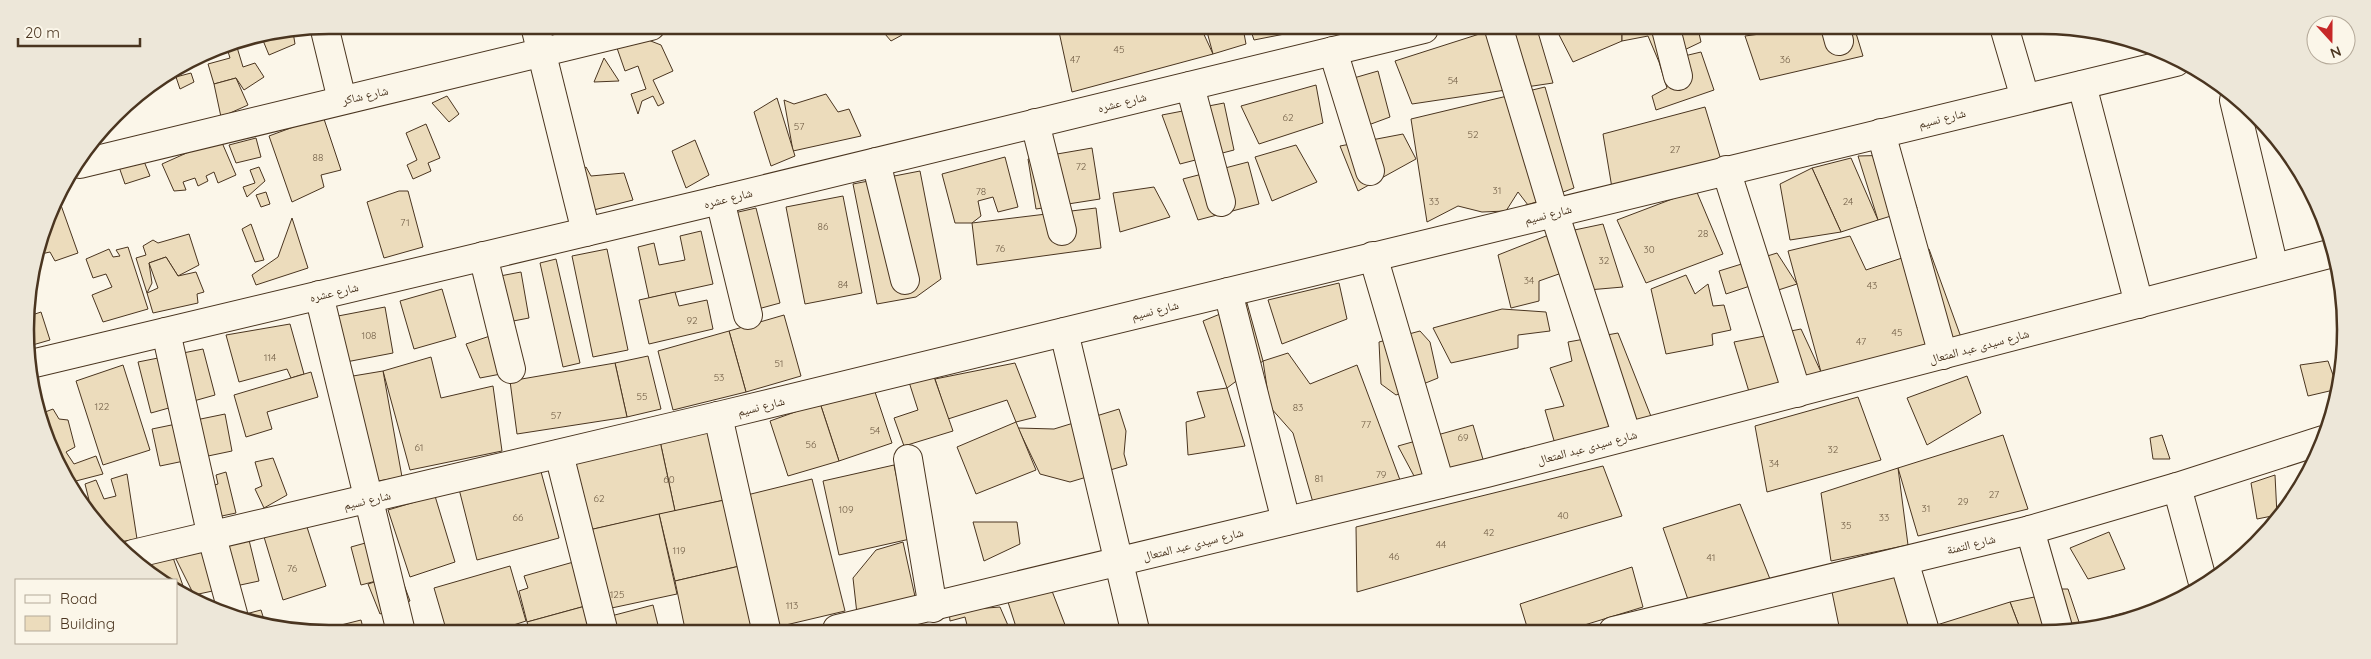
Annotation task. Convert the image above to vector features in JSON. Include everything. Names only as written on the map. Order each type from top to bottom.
[{"type":"street","points":[[326,34],[342,100]]},
{"type":"street","points":[[537,34],[586,232]]},
{"type":"street","name":"شارع شاكر","points":[[86,163],[619,34]]},
{"type":"street","name":"شارع عشره","points":[[35,363],[720,200],[1403,34]]},
{"type":"street","points":[[1501,34],[1554,212],[1627,436]]},
{"type":"street","points":[[1667,34],[1678,76]]},
{"type":"street","points":[[2007,34],[2025,98]]},
{"type":"street","points":[[1333,51],[1370,172]]},
{"type":"street","name":"شارع نسيم","points":[[136,553],[369,500],[718,416],[2170,63]]},
{"type":"street","points":[[2082,85],[2139,304]]},
{"type":"street","points":[[1190,86],[1221,202]]},
{"type":"street","points":[[2235,106],[2274,268]]},
{"type":"street","points":[[1035,123],[1062,231]]},
{"type":"street","points":[[1881,133],[1943,356]]},
{"type":"street","points":[[876,162],[905,280]]},
{"type":"street","points":[[1726,170],[1798,393]]},
{"type":"street","points":[[720,200],[748,315]]},
{"type":"street","name":"شارع سيدى عبد المتعال","points":[[855,625],[933,608],[1440,484],[1943,356],[2327,254]]},
{"type":"street","points":[[483,256],[511,368]]},
{"type":"street","points":[[1373,256],[1440,484]]},
{"type":"street","points":[[1228,292],[1286,521]]},
{"type":"street","points":[[319,295],[399,625]]},
{"type":"street","points":[[166,332],[212,537],[232,609]]},
{"type":"street","points":[[1064,332],[1135,625]]},
{"type":"street","points":[[718,416],[765,625]]},
{"type":"street","name":"شارع التمنة","points":[[1660,625],[1676,623],[1904,561],[2030,530],[2177,487],[2315,443]]},
{"type":"street","points":[[559,454],[602,625]]},
{"type":"street","points":[[908,459],[933,608]]},
{"type":"street","points":[[2177,487],[2202,578]]},
{"type":"street","points":[[2030,530],[2057,625]]},
{"type":"street","points":[[1904,561],[1923,625]]},
{"type":"building","points":[[885,34],[902,34],[902,35],[891,41]]},
{"type":"building","points":[[1060,34],[1204,34],[1213,54],[1072,92]]},
{"type":"building","points":[[1208,34],[1244,34],[1246,44],[1213,54]]},
{"type":"building","points":[[1252,34],[1284,34],[1254,40]]},
{"type":"building","points":[[1479,34],[1538,34],[1553,83],[1412,104],[1395,61]]},
{"type":"building","points":[[1559,34],[1622,34],[1622,41],[1573,62]]},
{"type":"building","points":[[1622,34],[1699,34],[1701,42],[1659,62],[1648,36],[1622,41]]},
{"type":"building","points":[[1760,34],[1856,34],[1863,56],[1760,80],[1745,36]]},
{"type":"building","points":[[294,36],[295,44],[269,55],[263,41]]},
{"type":"building","points":[[643,38],[661,45],[673,71],[653,80],[664,103],[658,106],[653,96],[642,101],[638,114],[631,94],[646,89],[638,66],[625,71],[617,48]]},
{"type":"building","points":[[237,48],[243,67],[255,63],[264,77],[244,90],[236,78],[214,84],[208,64],[230,58],[228,51]]},
{"type":"building","points":[[1701,52],[1714,90],[1656,110],[1652,96],[1667,88],[1659,62]]},
{"type":"building","points":[[604,58],[619,81],[594,82]]},
{"type":"building","points":[[1378,71],[1390,117],[1363,127],[1333,84]]},
{"type":"building","points":[[191,73],[194,82],[180,89],[176,77]]},
{"type":"building","points":[[236,78],[248,105],[221,117],[214,84]]},
{"type":"building","points":[[1316,85],[1323,123],[1259,144],[1241,106]]},
{"type":"building","points":[[1545,87],[1574,188],[1528,205],[1518,192],[1506,211],[1482,212],[1458,206],[1427,222],[1411,119]]},
{"type":"building","points":[[826,94],[838,112],[849,109],[861,136],[793,151],[784,100],[794,104]]},
{"type":"building","points":[[447,96],[459,114],[449,122],[432,103]]},
{"type":"building","points":[[777,98],[795,156],[771,166],[754,112]]},
{"type":"building","points":[[1224,103],[1234,150],[1180,164],[1162,115]]},
{"type":"building","points":[[1705,107],[1721,160],[1612,188],[1603,134]]},
{"type":"building","points":[[323,116],[341,170],[321,175],[324,187],[292,202],[269,136]]},
{"type":"building","points":[[426,124],[440,158],[428,163],[431,171],[413,179],[407,165],[417,160],[406,133]]},
{"type":"building","points":[[1403,134],[1416,159],[1358,191],[1340,146]]},
{"type":"building","points":[[220,138],[236,175],[218,183],[214,172],[206,176],[208,181],[198,186],[195,178],[183,182],[186,190],[174,191],[162,164]]},
{"type":"building","points":[[256,138],[261,157],[236,163],[229,145]]},
{"type":"building","points":[[695,140],[709,175],[686,188],[672,151]]},
{"type":"building","points":[[1296,145],[1317,182],[1272,201],[1255,157]]},
{"type":"building","points":[[1092,148],[1100,199],[1036,209],[1028,159]]},
{"type":"building","points":[[141,154],[150,176],[125,184],[118,164]]},
{"type":"building","points":[[1896,155],[1917,208],[1878,220],[1858,156]]},
{"type":"building","points":[[1005,157],[1018,207],[998,212],[993,197],[978,201],[981,216],[972,223],[955,223],[942,174]]},
{"type":"building","points":[[1851,158],[1878,220],[1841,232],[1812,168]]},
{"type":"building","points":[[1248,162],[1259,204],[1198,220],[1183,179]]},
{"type":"building","points":[[259,167],[265,181],[247,197],[243,187],[255,183],[250,170]]},
{"type":"building","points":[[586,167],[591,176],[624,173],[633,200],[570,216],[562,184]]},
{"type":"building","points":[[1812,168],[1841,232],[1790,240],[1780,184]]},
{"type":"building","points":[[920,171],[941,279],[916,297],[877,304],[853,184]]},
{"type":"building","points":[[1154,187],[1170,217],[1120,232],[1113,193]]},
{"type":"building","points":[[1696,190],[1723,254],[1646,283],[1617,220]]},
{"type":"building","points":[[399,191],[408,191],[423,247],[384,258],[367,202]]},
{"type":"building","points":[[266,192],[270,204],[261,207],[256,195]]},
{"type":"building","points":[[843,196],[862,293],[805,304],[786,207]]},
{"type":"building","points":[[61,205],[78,253],[55,261],[50,252],[44,253],[49,234]]},
{"type":"building","points":[[756,208],[780,303],[758,309],[734,213]]},
{"type":"building","points":[[1096,208],[1101,248],[977,265],[972,223]]},
{"type":"building","points":[[292,218],[308,268],[256,285],[252,275],[278,257]]},
{"type":"building","points":[[251,224],[264,260],[255,262],[242,229]]},
{"type":"building","points":[[1603,224],[1623,287],[1565,292],[1573,269],[1539,281],[1539,301],[1511,308],[1498,255],[1546,236]]},
{"type":"building","points":[[701,231],[713,284],[649,298],[638,247],[654,243],[659,265],[685,260],[680,236]]},
{"type":"building","points":[[189,234],[199,265],[178,276],[166,257],[149,263],[152,283],[147,293],[136,258],[146,255],[143,246],[153,240],[158,243]]},
{"type":"building","points":[[1850,236],[1866,270],[1929,249],[1962,340],[1821,372],[1788,251]]},
{"type":"building","points":[[128,247],[148,309],[103,322],[92,295],[112,287],[106,274],[93,278],[86,259],[109,249],[113,257],[120,256],[116,250]]},
{"type":"building","points":[[607,249],[628,350],[593,357],[572,256]]},
{"type":"building","points":[[1777,253],[1797,284],[1766,294],[1762,282],[1726,294],[1719,271]]},
{"type":"building","points":[[166,257],[178,276],[196,272],[204,292],[197,294],[198,303],[153,313],[147,293],[158,288],[149,263]]},
{"type":"building","points":[[556,259],[580,363],[563,367],[540,263]]},
{"type":"building","points":[[521,272],[529,318],[508,322],[500,276]]},
{"type":"building","points":[[1686,275],[1695,294],[1708,284],[1713,306],[1724,305],[1731,330],[1712,334],[1713,345],[1666,354],[1651,289]]},
{"type":"building","points":[[1339,283],[1347,319],[1282,344],[1268,300]]},
{"type":"building","points":[[442,289],[456,337],[414,349],[400,301]]},
{"type":"building","points":[[675,292],[679,306],[707,300],[713,329],[649,344],[639,300]]},
{"type":"building","points":[[1247,303],[1263,361],[1227,388],[1203,321]]},
{"type":"building","points":[[385,307],[393,353],[346,362],[338,316]]},
{"type":"building","points":[[1502,309],[1546,312],[1550,331],[1518,335],[1518,348],[1451,363],[1433,328]]},
{"type":"building","points":[[41,312],[50,340],[34,345],[34,314]]},
{"type":"building","points":[[784,315],[801,376],[746,392],[729,331]]},
{"type":"building","points":[[290,324],[304,374],[291,378],[287,369],[239,382],[226,335]]},
{"type":"building","points":[[1801,329],[1821,372],[1753,405],[1734,342]]},
{"type":"building","points":[[729,331],[746,392],[673,410],[658,351]]},
{"type":"building","points":[[1420,331],[1430,342],[1438,378],[1396,395],[1381,384],[1379,342]]},
{"type":"building","points":[[1618,333],[1656,429],[1558,454],[1545,410],[1564,406],[1550,368],[1572,361],[1568,342]]},
{"type":"building","points":[[496,334],[506,373],[480,378],[466,344]]},
{"type":"building","points":[[203,349],[215,395],[151,413],[138,362]]},
{"type":"building","points":[[1288,353],[1310,384],[1357,365],[1400,480],[1314,506],[1293,433],[1270,407],[1263,361]]},
{"type":"building","points":[[648,356],[661,409],[627,417],[615,363]]},
{"type":"building","points":[[431,357],[441,398],[493,386],[502,451],[410,470],[383,371]]},
{"type":"building","points":[[2328,361],[2334,377],[2331,391],[2308,396],[2300,365]]},
{"type":"building","points":[[615,363],[627,417],[517,434],[510,381]]},
{"type":"building","points":[[1015,363],[1036,417],[1016,422],[1007,400],[948,419],[935,379]]},
{"type":"building","points":[[123,365],[150,450],[103,465],[76,381]]},
{"type":"building","points":[[383,371],[402,477],[372,482],[353,376]]},
{"type":"building","points":[[311,372],[318,397],[267,412],[272,429],[246,437],[234,395]]},
{"type":"building","points":[[933,374],[953,431],[904,446],[894,418],[918,410],[909,382]]},
{"type":"building","points":[[1967,376],[1981,413],[1927,445],[1907,398]]},
{"type":"building","points":[[873,386],[892,443],[839,461],[820,403]]},
{"type":"building","points":[[1227,388],[1245,446],[1188,455],[1186,422],[1205,417],[1197,392]]},
{"type":"building","points":[[1858,397],[1881,460],[1767,492],[1755,426]]},
{"type":"building","points":[[820,403],[839,461],[788,476],[770,421]]},
{"type":"building","points":[[53,409],[59,419],[68,420],[75,447],[66,452],[74,464],[96,456],[103,474],[76,481],[56,443],[46,412]]},
{"type":"building","points":[[1119,409],[1126,431],[1124,454],[1127,465],[1070,482],[1040,474],[1018,428],[1054,429]]},
{"type":"building","points":[[225,414],[232,451],[160,466],[152,429]]},
{"type":"building","points":[[1016,422],[1036,470],[976,494],[957,447]]},
{"type":"building","points":[[1473,425],[1487,473],[1421,489],[1398,446]]},
{"type":"building","points":[[713,429],[729,499],[675,511],[660,441]]},
{"type":"building","points":[[2003,435],[2028,509],[1918,536],[1898,468]]},
{"type":"building","points":[[2162,435],[2170,459],[2153,459],[2150,438]]},
{"type":"building","points":[[660,441],[675,511],[589,530],[573,461]]},
{"type":"building","points":[[273,458],[287,495],[264,508],[255,489],[262,486],[255,462]]},
{"type":"building","points":[[894,465],[910,539],[839,555],[823,481]]},
{"type":"building","points":[[1603,466],[1622,516],[1357,592],[1356,527]]},
{"type":"building","points":[[540,468],[559,538],[477,560],[459,489]]},
{"type":"building","points":[[1898,468],[1908,545],[1831,561],[1821,493]]},
{"type":"building","points":[[226,472],[236,513],[203,520],[197,490],[218,484],[216,475]]},
{"type":"building","points":[[127,474],[137,539],[123,541],[88,500],[85,484],[96,480],[104,499],[116,496],[111,479]]},
{"type":"building","points":[[2275,475],[2277,509],[2271,516],[2257,519],[2251,483]]},
{"type":"building","points":[[812,479],[845,611],[786,625],[772,625],[747,495]]},
{"type":"building","points":[[435,496],[455,562],[410,577],[388,510]]},
{"type":"building","points":[[729,499],[744,565],[675,581],[659,514]]},
{"type":"building","points":[[1740,504],[1770,579],[1692,611],[1663,528]]},
{"type":"building","points":[[659,514],[677,594],[607,609],[589,530]]},
{"type":"building","points":[[973,522],[1017,522],[1020,544],[984,561]]},
{"type":"building","points":[[306,524],[326,586],[283,600],[264,537]]},
{"type":"building","points":[[2109,532],[2125,569],[2088,579],[2070,548]]},
{"type":"building","points":[[249,540],[259,581],[198,594],[192,591],[175,557]]},
{"type":"building","points":[[369,542],[380,580],[361,585],[351,547]]},
{"type":"building","points":[[903,542],[916,601],[857,614],[853,578],[876,550]]},
{"type":"building","points":[[171,552],[183,587],[178,583],[178,579],[171,579],[145,561]]},
{"type":"building","points":[[577,561],[589,605],[527,622],[519,591],[528,588],[524,576]]},
{"type":"building","points":[[744,565],[757,625],[684,625],[675,581]]},
{"type":"building","points":[[510,566],[526,621],[514,625],[445,625],[434,588]]},
{"type":"building","points":[[1632,567],[1643,607],[1584,625],[1526,625],[1520,604]]},
{"type":"building","points":[[1907,569],[1923,625],[1839,625],[1831,587]]},
{"type":"building","points":[[400,574],[410,601],[380,614],[368,584]]},
{"type":"building","points":[[2056,589],[2068,589],[2079,623],[2069,624]]},
{"type":"building","points":[[1052,591],[1065,625],[1015,625],[1007,599]]},
{"type":"building","points":[[2049,594],[2057,625],[2019,625],[2010,602]]},
{"type":"building","points":[[2010,602],[2019,625],[1937,625]]},
{"type":"building","points":[[589,605],[594,625],[528,625],[527,622]]},
{"type":"building","points":[[653,605],[658,625],[613,625],[611,616]]},
{"type":"building","points":[[1000,607],[1008,625],[967,625],[965,617],[950,621],[949,611]]},
{"type":"building","points":[[261,610],[263,618],[253,615],[247,614]]},
{"type":"building","points":[[361,620],[362,625],[341,625]]}]
